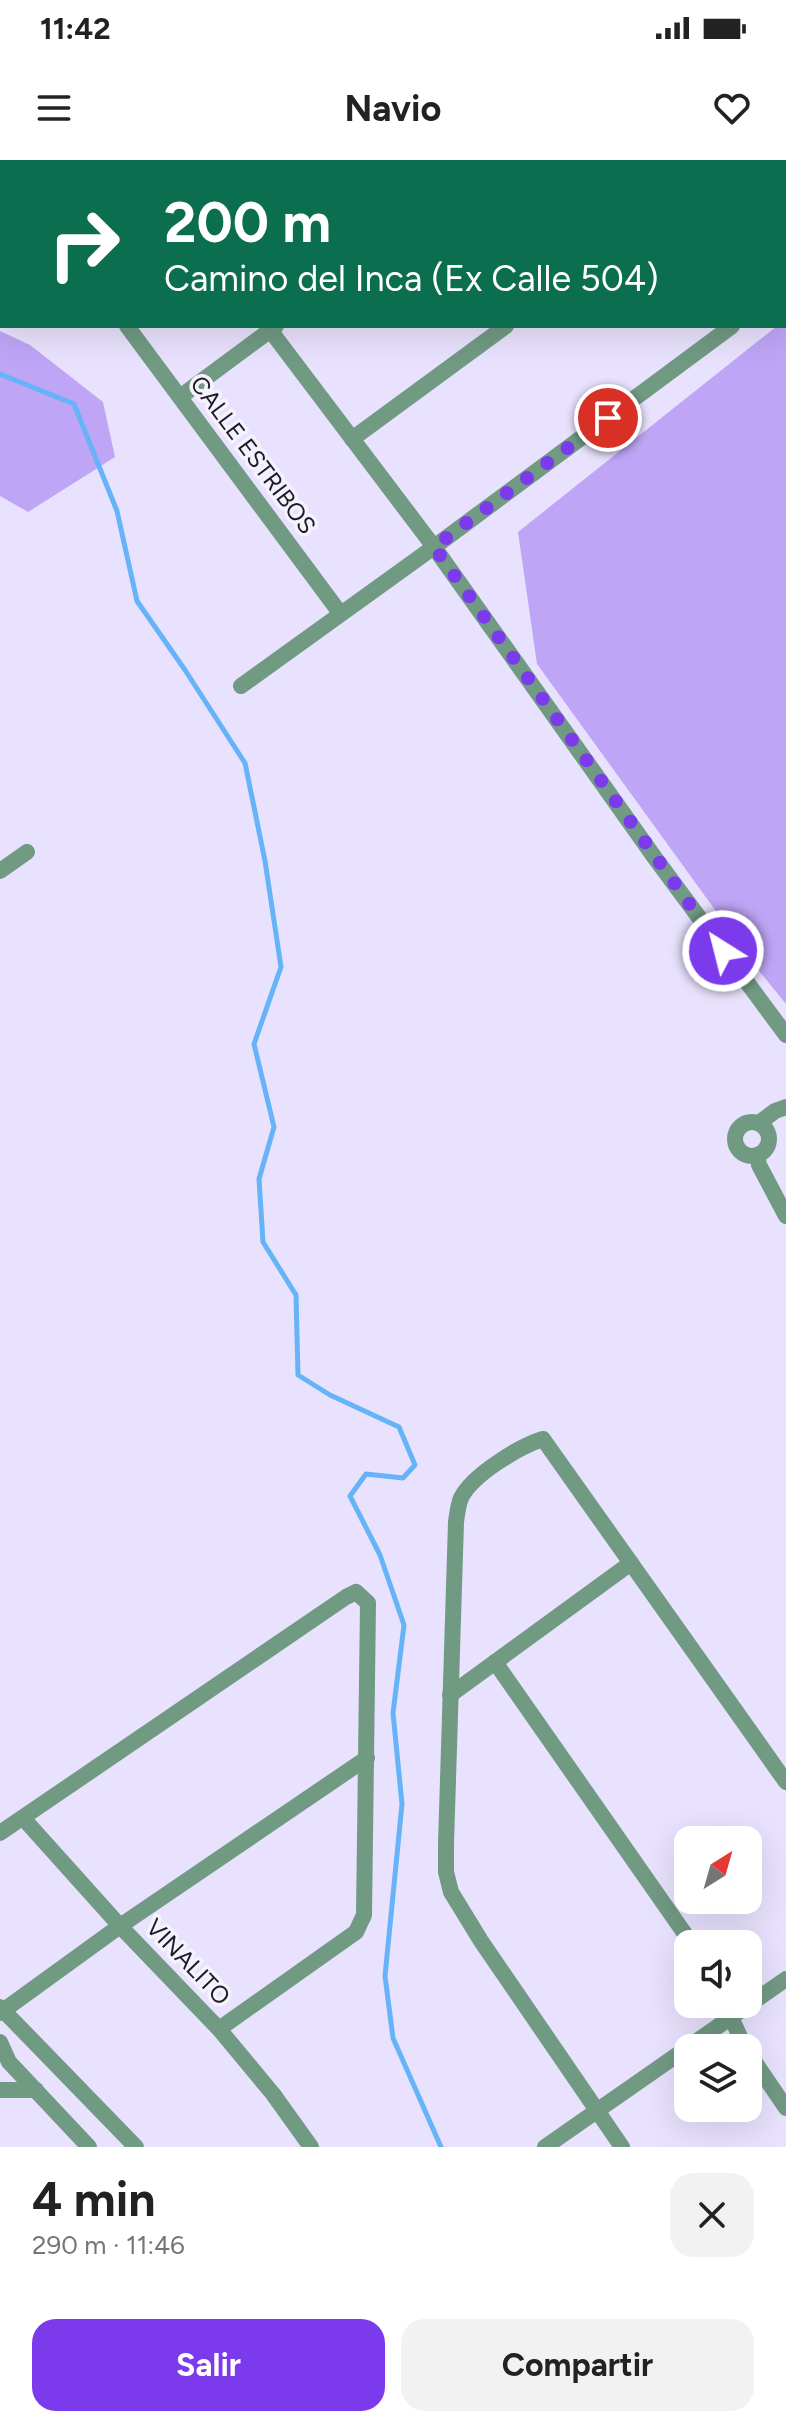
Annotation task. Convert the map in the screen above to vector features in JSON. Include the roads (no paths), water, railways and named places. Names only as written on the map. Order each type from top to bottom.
[{"type":"street","name":"CALLE ESTRIBOS","points":[[128,328],[340,613]]},
{"type":"street","points":[[180,397],[271,328],[434,547],[655,858],[786,1035]]},
{"type":"street","points":[[352,439],[503,328]]},
{"type":"street","points":[[241,686],[729,328]]},
{"type":"street","points":[[0,871],[27,852]]},
{"type":"street","points":[[759,1123],[786,1107]]},
{"type":"street","points":[[759,1123],[769,1137],[767,1148],[752,1156],[737,1148],[735,1137],[743,1124],[759,1123]]},
{"type":"street","points":[[757,1155],[759,1165],[786,1216]]},
{"type":"street","points":[[622,2147],[481,1941],[451,1892],[446,1872],[456,1522],[460,1499],[472,1483],[525,1444],[543,1439],[786,1782]]},
{"type":"street","points":[[450,1695],[631,1563]]},
{"type":"street","points":[[0,1833],[356,1592],[368,1603],[364,1915],[356,1932],[219,2029]]},
{"type":"street","points":[[495,1662],[682,1930]]},
{"type":"street","points":[[136,2147],[1,2010],[367,1758]]},
{"type":"street","name":"VINALITO","points":[[23,1818],[120,1926],[219,2029],[273,2094],[311,2147]]},
{"type":"street","points":[[762,1992],[786,1979]]},
{"type":"street","points":[[545,2147],[599,2111],[720,2018]]},
{"type":"street","points":[[0,2042],[9,2062],[89,2147]]},
{"type":"street","points":[[762,2072],[786,2108]]},
{"type":"street","points":[[0,2090],[36,2090]]},
{"type":"waterway","points":[[0,374],[74,404],[117,511],[137,601],[245,763],[265,861],[281,967],[254,1044],[274,1127],[259,1179],[263,1242],[296,1295],[298,1375],[330,1395],[399,1427],[415,1465],[403,1478],[366,1474],[350,1496],[380,1555],[404,1625],[393,1713],[402,1804],[385,1976],[393,2038],[441,2147]]}]
